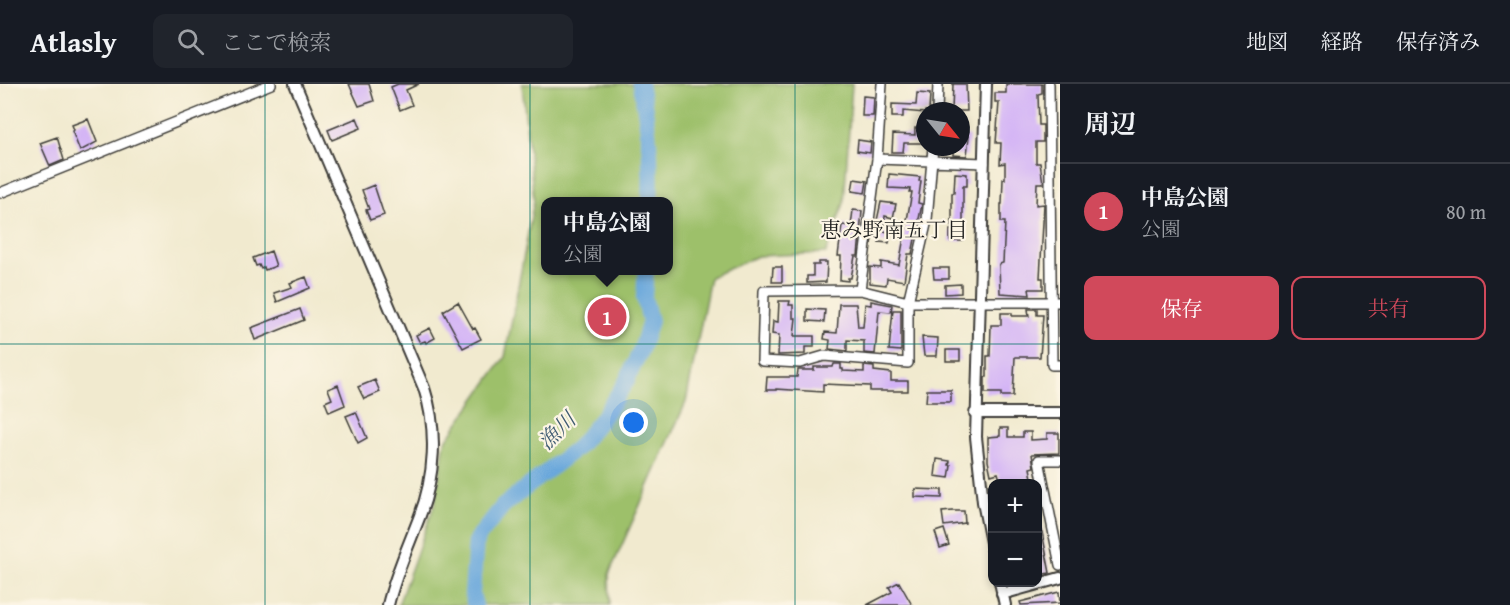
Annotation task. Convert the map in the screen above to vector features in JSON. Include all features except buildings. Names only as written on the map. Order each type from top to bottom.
[{"type":"street","points":[[0,193],[271,84]]},
{"type":"street","points":[[294,84],[424,387],[431,413],[434,436],[426,494],[388,605]]},
{"type":"street","points":[[860,290],[876,159],[882,84]]},
{"type":"street","points":[[937,102],[938,84]]},
{"type":"street","points":[[986,84],[975,414],[983,502],[990,533]]},
{"type":"street","points":[[1049,84],[1055,302],[1052,365],[1060,365]]},
{"type":"street","points":[[1049,134],[1060,134]]},
{"type":"street","points":[[932,156],[927,220],[908,302],[908,363],[824,356],[800,363],[762,362],[764,291],[860,290],[908,302],[1055,302]]},
{"type":"street","points":[[876,159],[984,163]]},
{"type":"street","points":[[975,414],[1060,413]]},
{"type":"street","points":[[1060,460],[1039,460],[1055,518],[1060,565]]},
{"type":"street","points":[[1002,594],[1060,578]]},
{"type":"green space","points":[[522,84],[852,84],[844,203],[826,253],[758,256],[710,277],[686,402],[609,574],[610,605],[398,605],[435,503],[445,442],[505,357],[534,201]]},
{"type":"waterway","name":"漁川","points":[[640,84],[649,143],[650,197]]},
{"type":"waterway","name":"漁川","points":[[475,605],[472,594],[476,540],[503,506],[578,447],[599,422],[626,382],[642,347],[650,321],[644,297],[646,275]]},
{"type":"place","name":"中島公園","points":[[607,317]]},
{"type":"district","name":"恵み野南五丁目","points":[[894,230]]}]
